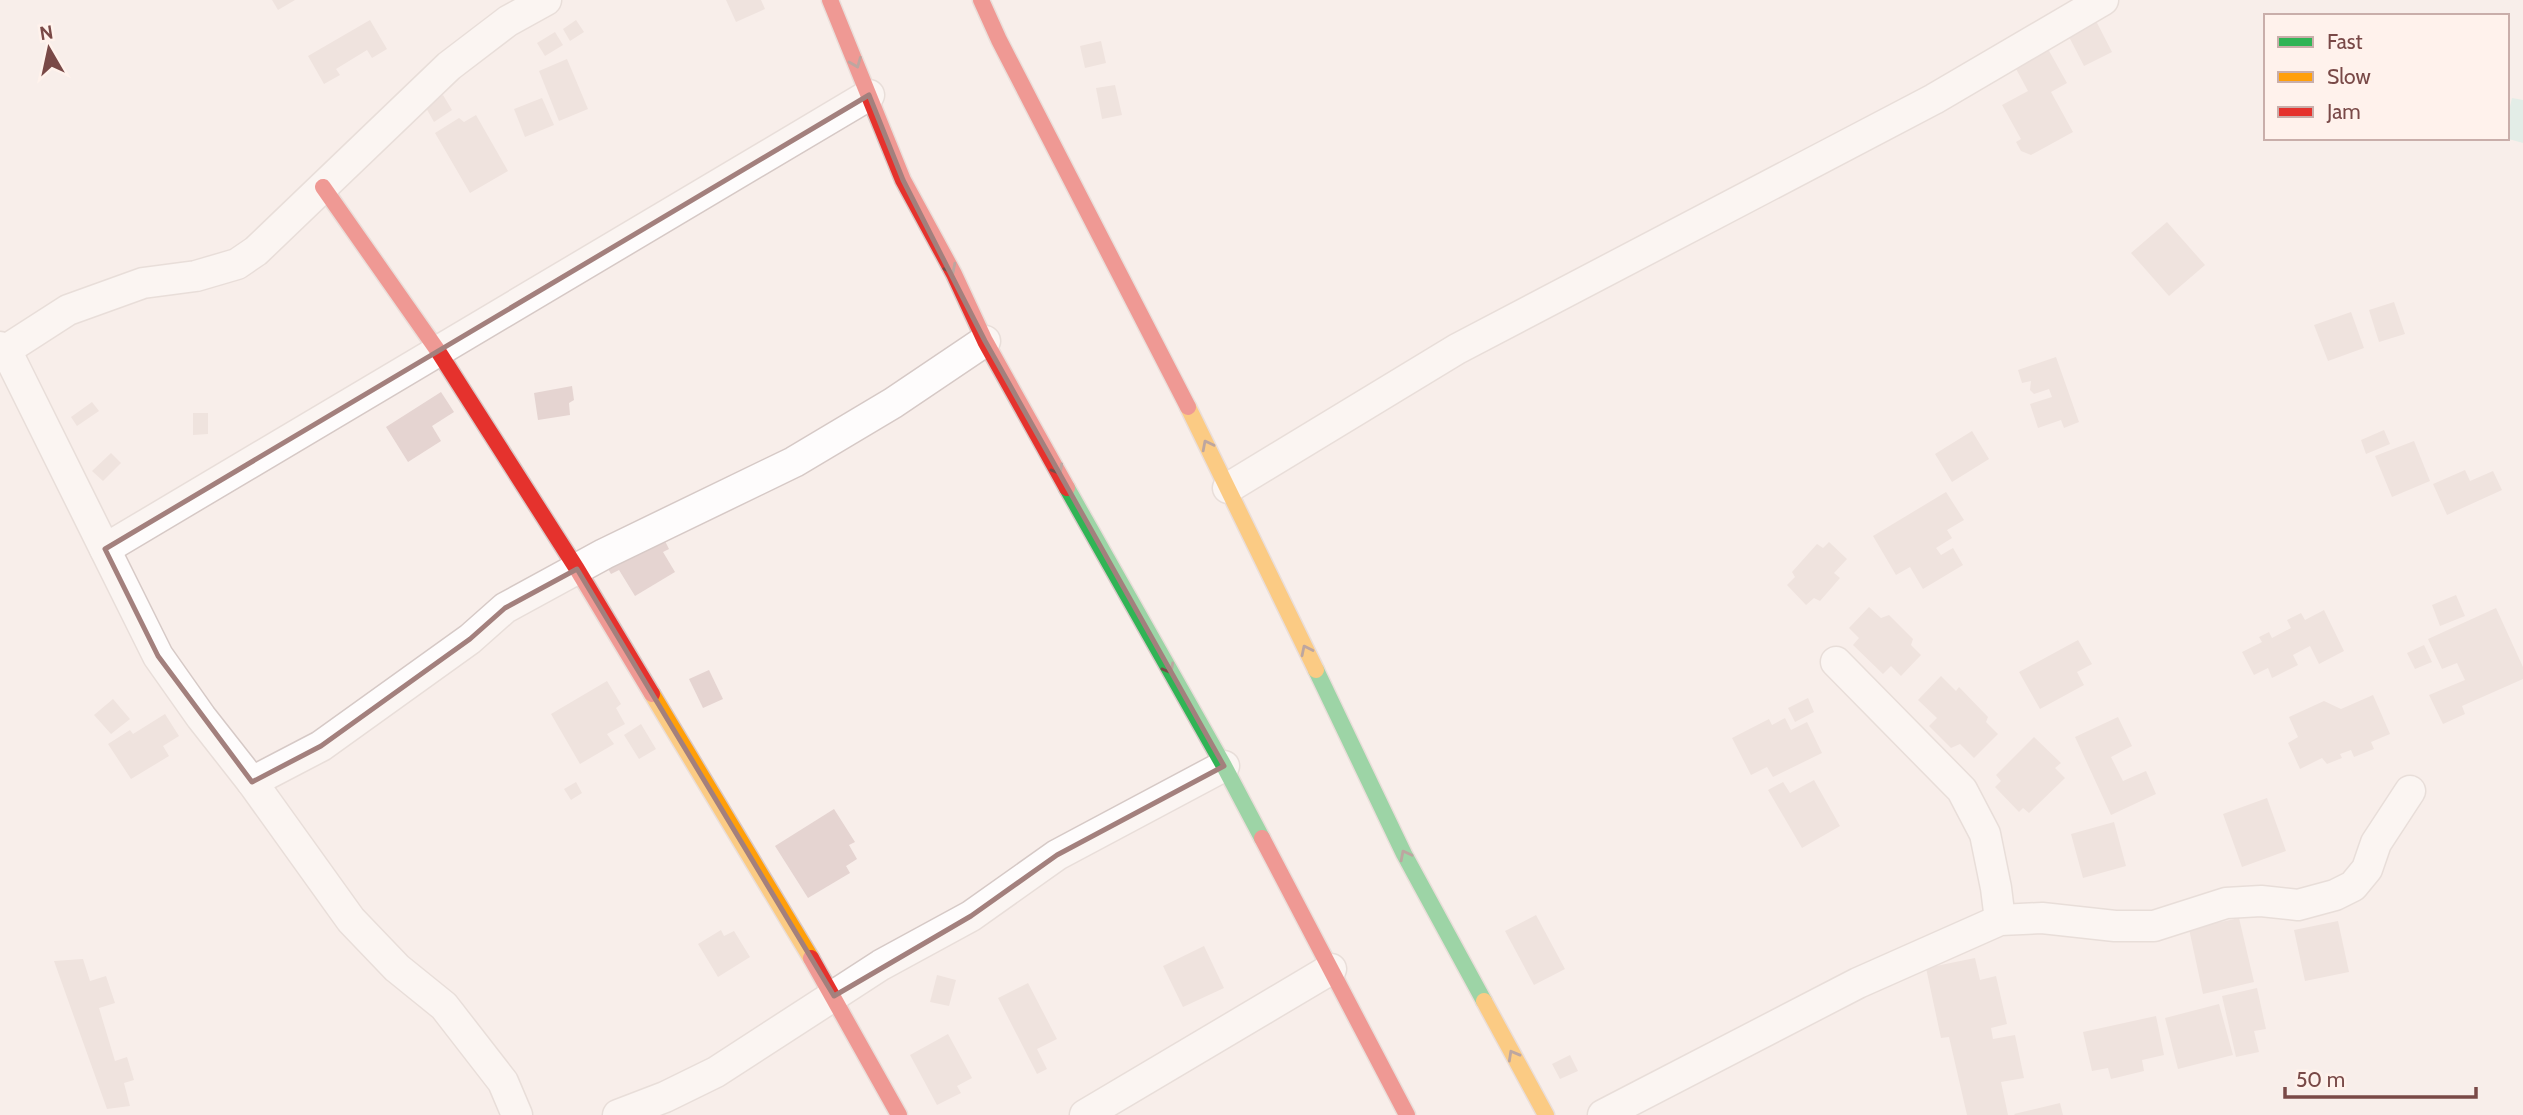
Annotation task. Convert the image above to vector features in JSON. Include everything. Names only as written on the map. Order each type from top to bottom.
[{"type":"street","points":[[517,1115],[503,1082],[444,1006],[397,968],[351,920],[158,656],[3,349],[68,310],[143,283],[195,276],[237,264],[256,251],[449,66],[508,22],[546,0]]},
{"type":"street","points":[[830,0],[903,180],[954,274],[985,341],[1224,766],[1406,1115]]},
{"type":"street","points":[[981,0],[1228,488],[1404,854],[1546,1115]]},
{"type":"street","points":[[1228,488],[1457,349],[1934,99],[2102,0]]},
{"type":"street","points":[[105,549],[869,94]]},
{"type":"street","points":[[323,187],[438,351],[577,569],[834,996],[899,1115]]},
{"type":"street","points":[[252,782],[321,746],[470,639],[505,608],[577,569],[794,462],[893,403],[985,341]]},
{"type":"street","points":[[1836,662],[1962,790],[1985,834],[2000,920]]},
{"type":"street","points":[[618,1115],[665,1097],[716,1072],[881,965],[971,916],[1057,855],[1224,766]]},
{"type":"street","points":[[1603,1115],[1858,983],[2000,920],[2042,918],[2115,926],[2154,926],[2226,903],[2261,901],[2298,905],[2335,895],[2353,886],[2367,869],[2376,843],[2410,791]]},
{"type":"street","points":[[1085,1115],[1331,969]]},
{"type":"highlighted area","points":[[869,95],[903,180],[985,341],[1224,766],[1057,855],[971,916],[834,996],[577,569],[505,608],[470,639],[321,746],[252,782],[158,656],[105,549]]},
{"type":"water","points":[[2512,98],[2523,100],[2523,143],[2509,139]]},
{"type":"building","points":[[272,0],[295,0],[278,10]]},
{"type":"building","points":[[726,0],[761,0],[765,9],[736,22]]},
{"type":"building","points":[[2095,19],[2112,52],[2084,66],[2067,33]]},
{"type":"building","points":[[370,20],[387,49],[372,58],[367,50],[336,69],[340,75],[324,84],[308,56]]},
{"type":"building","points":[[576,20],[584,32],[570,41],[563,29]]},
{"type":"building","points":[[555,32],[563,45],[545,56],[537,43]]},
{"type":"building","points":[[1101,41],[1106,63],[1085,68],[1080,46]]},
{"type":"building","points":[[2048,49],[2067,83],[2051,92],[2073,132],[2031,155],[2021,151],[2016,142],[2021,139],[2002,105],[2028,91],[2015,67]]},
{"type":"building","points":[[567,59],[588,109],[559,121],[539,71]]},
{"type":"building","points":[[1115,85],[1122,115],[1102,119],[1096,88]]},
{"type":"building","points":[[443,95],[452,110],[434,122],[425,106]]},
{"type":"building","points":[[542,98],[554,125],[525,137],[514,109]]},
{"type":"building","points":[[476,115],[508,171],[470,193],[435,133],[459,118],[464,122]]},
{"type":"building","points":[[2167,222],[2205,265],[2169,296],[2131,253]]},
{"type":"building","points":[[2394,302],[2405,334],[2379,342],[2369,310]]},
{"type":"building","points":[[2351,312],[2364,348],[2328,361],[2314,325]]},
{"type":"building","points":[[2056,357],[2079,422],[2064,428],[2061,420],[2038,428],[2030,404],[2052,397],[2049,389],[2034,394],[2030,390],[2031,381],[2022,383],[2018,370]]},
{"type":"building","points":[[572,386],[574,400],[569,403],[570,415],[538,420],[534,393]]},
{"type":"building","points":[[441,392],[454,412],[432,426],[441,441],[408,462],[386,427]]},
{"type":"building","points":[[92,402],[99,411],[77,426],[71,417]]},
{"type":"building","points":[[193,413],[208,413],[208,434],[193,435]]},
{"type":"building","points":[[2384,430],[2390,444],[2366,454],[2361,440]]},
{"type":"building","points":[[1972,431],[1989,459],[1952,482],[1935,454]]},
{"type":"building","points":[[2414,441],[2430,481],[2392,497],[2375,456]]},
{"type":"building","points":[[111,453],[121,463],[103,481],[92,471]]},
{"type":"building","points":[[2465,470],[2470,481],[2493,471],[2502,490],[2447,515],[2433,484]]},
{"type":"building","points":[[1946,492],[1964,520],[1947,530],[1952,538],[1936,548],[1941,555],[1953,548],[1963,565],[1923,589],[1910,567],[1896,575],[1873,536]]},
{"type":"building","points":[[663,537],[669,549],[663,552],[675,572],[635,596],[619,570],[611,574],[604,562]]},
{"type":"building","points":[[1829,542],[1847,559],[1834,573],[1840,578],[1820,601],[1814,598],[1806,605],[1787,585],[1795,577],[1792,572],[1817,544],[1823,548]]},
{"type":"building","points":[[2456,595],[2465,616],[2440,626],[2432,605]]},
{"type":"building","points":[[1869,607],[1881,618],[1889,615],[1913,639],[1911,645],[1921,655],[1901,676],[1891,666],[1883,674],[1853,645],[1859,638],[1849,628]]},
{"type":"building","points":[[2496,608],[2523,667],[2523,679],[2462,706],[2465,714],[2443,724],[2429,695],[2465,680],[2457,663],[2442,669],[2428,639]]},
{"type":"building","points":[[2324,610],[2344,651],[2319,664],[2310,646],[2293,655],[2298,665],[2272,678],[2268,668],[2254,675],[2242,652],[2262,642],[2259,637],[2269,632],[2272,638],[2291,628],[2287,620],[2301,613],[2305,620]]},
{"type":"building","points":[[2078,640],[2092,664],[2077,672],[2084,685],[2040,709],[2019,672]]},
{"type":"building","points":[[2424,645],[2432,662],[2415,669],[2407,653]]},
{"type":"building","points":[[709,670],[723,699],[703,708],[689,679]]},
{"type":"building","points":[[1941,676],[1956,691],[1959,687],[1988,717],[1986,722],[1998,734],[1974,758],[1960,744],[1951,748],[1929,726],[1937,718],[1918,700]]},
{"type":"building","points":[[607,681],[621,704],[616,708],[625,724],[607,734],[614,744],[580,764],[551,714]]},
{"type":"building","points":[[2373,695],[2390,734],[2371,742],[2374,749],[2354,757],[2351,750],[2340,754],[2342,758],[2327,764],[2322,758],[2300,769],[2288,743],[2298,737],[2289,717],[2324,701],[2341,709]]},
{"type":"building","points":[[1808,698],[1814,712],[1795,722],[1788,708]]},
{"type":"building","points":[[113,699],[130,719],[111,734],[94,715]]},
{"type":"building","points":[[165,714],[179,736],[163,746],[169,756],[131,779],[108,744],[130,730],[133,734]]},
{"type":"building","points":[[2118,717],[2132,746],[2111,757],[2123,781],[2146,771],[2156,794],[2111,815],[2075,737]]},
{"type":"building","points":[[1785,718],[1791,730],[1807,722],[1822,753],[1773,777],[1767,767],[1751,775],[1732,738],[1769,719],[1772,725]]},
{"type":"building","points":[[641,724],[656,749],[639,759],[624,735]]},
{"type":"building","points":[[2034,737],[2061,763],[2055,768],[2065,778],[2029,813],[2023,808],[2019,812],[1995,787],[2001,781],[1996,775]]},
{"type":"building","points":[[1814,780],[1840,826],[1802,848],[1768,790],[1783,782],[1790,793]]},
{"type":"building","points":[[576,782],[582,793],[571,800],[564,789]]},
{"type":"building","points":[[2267,798],[2286,851],[2242,867],[2223,814]]},
{"type":"building","points":[[834,809],[855,842],[849,845],[857,859],[846,866],[850,873],[808,898],[775,846]]},
{"type":"building","points":[[2114,822],[2126,866],[2083,878],[2071,834]]},
{"type":"building","points":[[1536,915],[1565,969],[1534,985],[1505,931]]},
{"type":"building","points":[[2239,918],[2254,982],[2203,994],[2189,929]]},
{"type":"building","points":[[2338,921],[2349,972],[2305,981],[2294,930]]},
{"type":"building","points":[[721,930],[724,936],[734,931],[750,957],[718,977],[698,944]]},
{"type":"building","points":[[1204,946],[1224,988],[1183,1007],[1163,966]]},
{"type":"building","points":[[1975,958],[1980,980],[1996,976],[2007,1024],[1991,1028],[1993,1039],[2015,1035],[2024,1078],[2001,1082],[2008,1115],[1967,1115],[1949,1037],[1941,1038],[1926,968]]},
{"type":"building","points":[[83,959],[90,981],[106,976],[115,1003],[99,1008],[115,1061],[127,1057],[134,1080],[124,1083],[130,1106],[107,1109],[54,961]]},
{"type":"building","points":[[937,975],[956,980],[949,1006],[930,1002]]},
{"type":"building","points":[[1028,983],[1057,1039],[1037,1049],[1047,1069],[1037,1074],[998,998]]},
{"type":"building","points":[[2257,988],[2266,1029],[2254,1031],[2259,1052],[2236,1057],[2222,996]]},
{"type":"building","points":[[2219,1004],[2233,1055],[2178,1069],[2165,1018]]},
{"type":"building","points":[[2156,1016],[2164,1055],[2142,1060],[2144,1071],[2111,1079],[2108,1068],[2092,1071],[2083,1032]]},
{"type":"building","points":[[948,1034],[972,1078],[957,1086],[961,1093],[937,1105],[910,1055]]},
{"type":"building","points":[[1570,1055],[1578,1071],[1560,1079],[1552,1064]]},
{"type":"building","points":[[2060,1103],[2063,1115],[2014,1114]]},
{"type":"traffic: fast","points":[[1067,488],[1262,838]]},
{"type":"traffic: fast","points":[[1316,670],[1404,854],[1484,1001]]},
{"type":"traffic: slow","points":[[1188,407],[1316,670]]},
{"type":"traffic: slow","points":[[652,694],[811,958]]},
{"type":"traffic: slow","points":[[1484,1001],[1546,1115]]},
{"type":"traffic: jam","points":[[830,0],[903,180],[954,274],[985,341],[1067,488]]},
{"type":"traffic: jam","points":[[981,0],[1188,407]]},
{"type":"traffic: jam","points":[[323,187],[438,351],[577,569],[652,694]]},
{"type":"traffic: jam","points":[[1262,838],[1407,1115]]},
{"type":"traffic: jam","points":[[811,958],[899,1115]]}]
